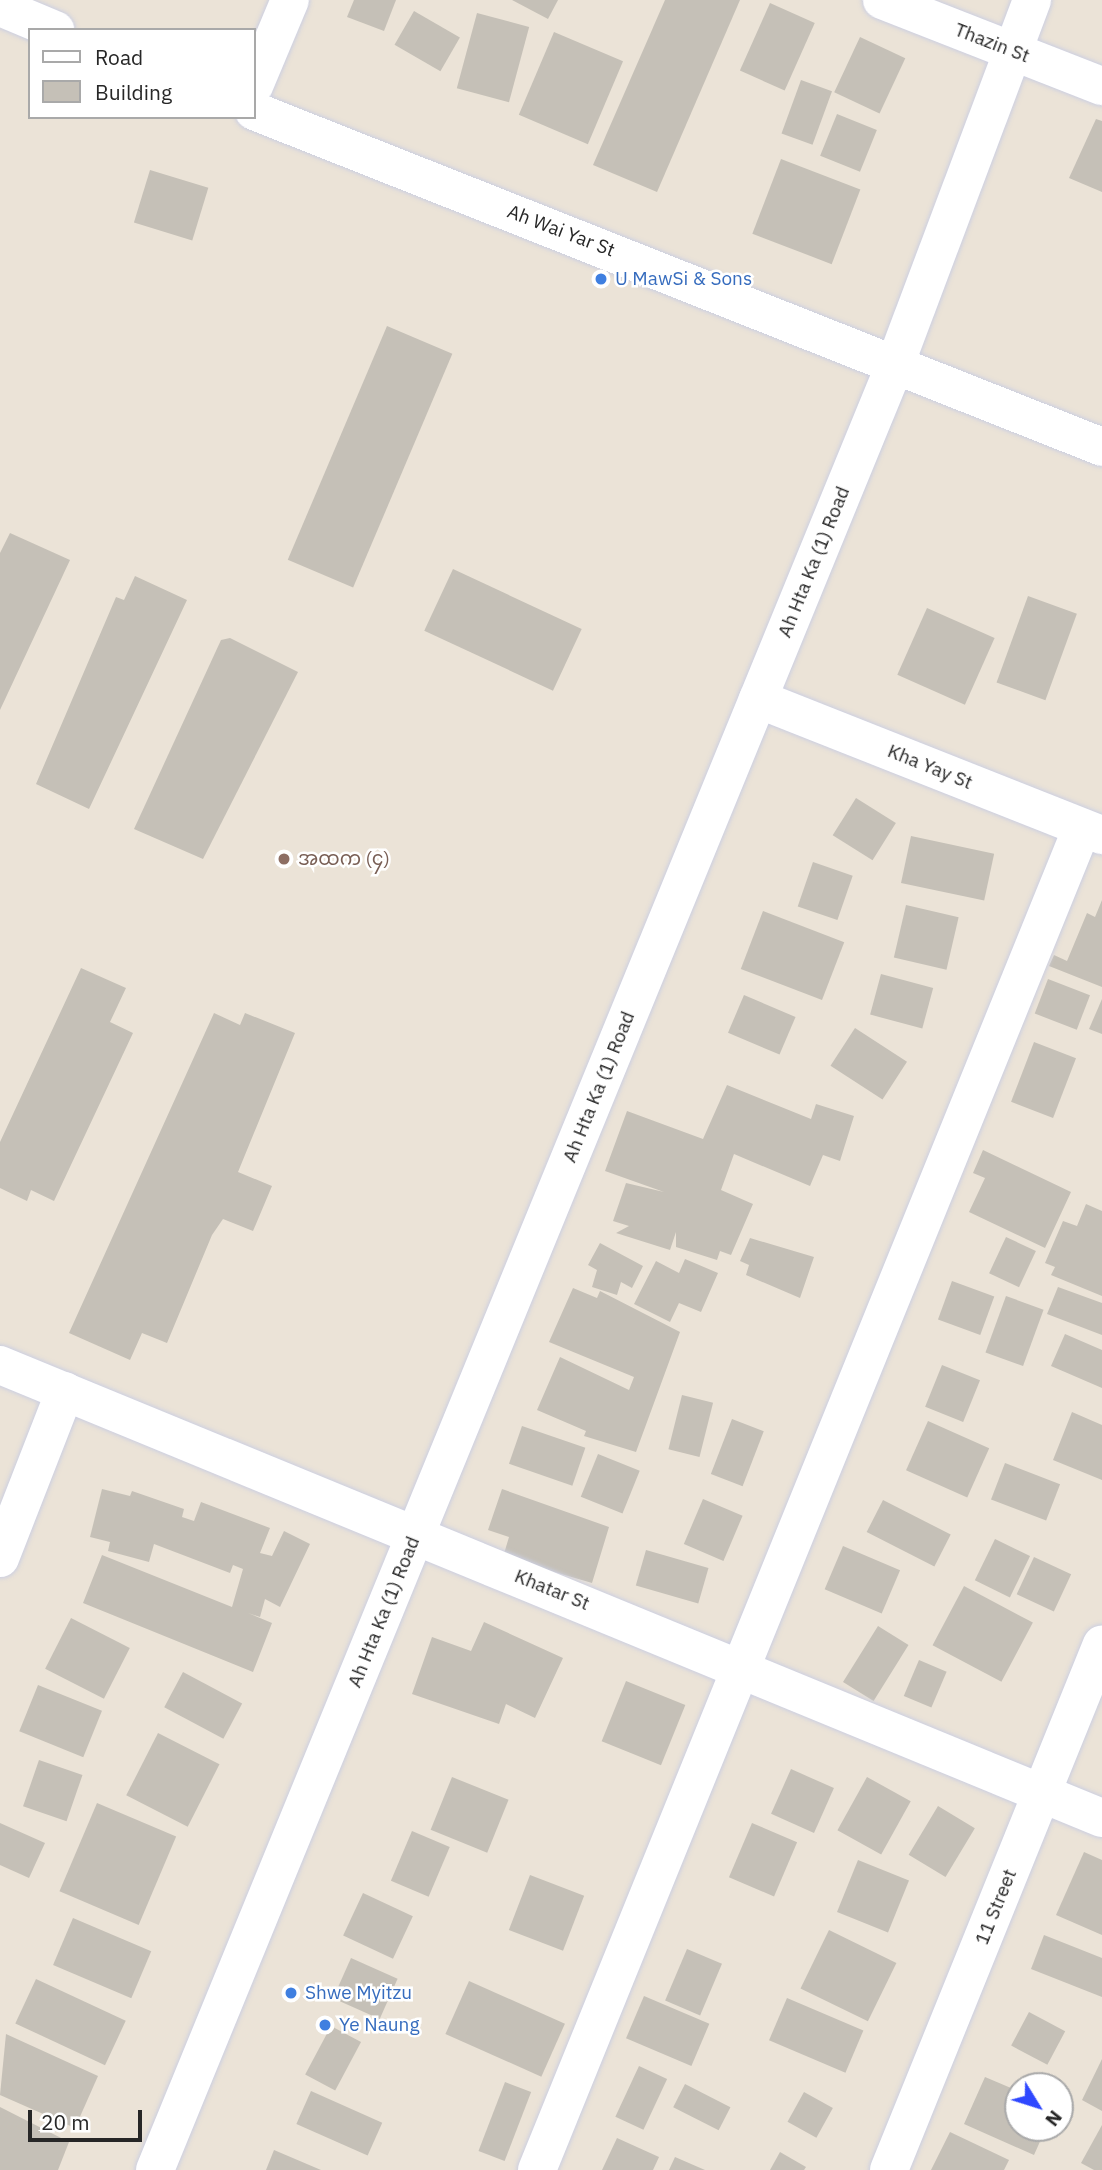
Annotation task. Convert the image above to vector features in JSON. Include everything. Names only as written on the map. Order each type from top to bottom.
[{"type":"street","points":[[256,81],[290,0]]},
{"type":"street","name":"Thazin St","points":[[882,0],[1102,86]]},
{"type":"street","name":"Ah Hta Ka (1) Road","points":[[155,2170],[896,362],[1031,0]]},
{"type":"street","points":[[0,7],[50,28]]},
{"type":"street","name":"Ah Wai Yar St","points":[[256,112],[896,362],[1102,447]]},
{"type":"street","name":"Kha Yay St","points":[[758,699],[1092,832]]},
{"type":"street","points":[[537,2170],[740,1668],[1092,832]]},
{"type":"street","name":"Khatar St","points":[[0,1365],[1102,1818]]},
{"type":"street","points":[[0,1558],[65,1391]]},
{"type":"street","name":"11 Street","points":[[889,2170],[1102,1644]]},
{"type":"building","points":[[354,0],[396,0],[384,31],[347,17]]},
{"type":"building","points":[[512,0],[558,0],[548,19]]},
{"type":"building","points":[[665,0],[740,0],[657,192],[593,165]]},
{"type":"building","points":[[770,3],[815,23],[785,91],[740,71]]},
{"type":"building","points":[[414,11],[460,38],[440,71],[394,45]]},
{"type":"building","points":[[477,13],[529,27],[509,102],[457,88]]},
{"type":"building","points":[[554,32],[623,61],[588,144],[519,115]]},
{"type":"building","points":[[860,37],[905,58],[880,113],[834,92]]},
{"type":"building","points":[[801,80],[832,91],[813,145],[782,134]]},
{"type":"building","points":[[837,114],[877,130],[860,172],[820,156]]},
{"type":"building","points":[[1096,119],[1102,121],[1102,192],[1069,178]]},
{"type":"building","points":[[781,159],[860,189],[832,264],[752,234]]},
{"type":"building","points":[[150,170],[208,188],[192,240],[134,223]]},
{"type":"building","points":[[387,326],[452,354],[353,588],[288,560]]},
{"type":"building","points":[[10,533],[70,560],[0,710],[0,553]]},
{"type":"building","points":[[453,569],[582,629],[553,691],[424,631]]},
{"type":"building","points":[[135,576],[187,600],[89,809],[36,784],[116,597],[124,600]]},
{"type":"building","points":[[1028,596],[1077,614],[1045,700],[997,682]]},
{"type":"building","points":[[927,608],[995,638],[965,705],[897,675]]},
{"type":"building","points":[[230,638],[298,672],[203,859],[134,829],[221,640]]},
{"type":"building","points":[[856,798],[896,823],[873,860],[833,835]]},
{"type":"building","points":[[911,836],[994,854],[984,901],[901,883]]},
{"type":"building","points":[[813,862],[853,876],[837,920],[798,906]]},
{"type":"building","points":[[1102,900],[1102,987],[1049,966],[1054,955],[1067,961],[1087,913],[1095,917]]},
{"type":"building","points":[[906,905],[959,917],[946,970],[894,958]]},
{"type":"building","points":[[763,911],[844,942],[822,1000],[741,969]]},
{"type":"building","points":[[81,968],[126,988],[110,1022],[133,1033],[54,1201],[31,1190],[27,1201],[0,1188],[0,1142]]},
{"type":"building","points":[[881,974],[933,988],[922,1029],[870,1015]]},
{"type":"building","points":[[1048,979],[1090,995],[1077,1030],[1035,1014]]},
{"type":"building","points":[[744,995],[796,1017],[780,1055],[728,1033]]},
{"type":"building","points":[[1102,999],[1102,1034],[1089,1029]]},
{"type":"building","points":[[214,1013],[240,1025],[245,1013],[295,1033],[238,1172],[272,1186],[253,1231],[223,1219],[212,1235],[167,1343],[142,1333],[130,1360],[69,1333]]},
{"type":"building","points":[[855,1028],[907,1062],[882,1100],[830,1066]]},
{"type":"building","points":[[1034,1042],[1076,1058],[1053,1118],[1011,1102]]},
{"type":"building","points":[[727,1085],[811,1119],[816,1104],[854,1116],[840,1161],[823,1155],[810,1186],[734,1154],[721,1190],[753,1204],[731,1255],[720,1251],[717,1260],[676,1247],[676,1232],[670,1250],[616,1233],[629,1226],[613,1221],[626,1183],[664,1192],[605,1171],[627,1111],[703,1139]]},
{"type":"building","points":[[983,1150],[1071,1192],[1045,1248],[969,1212],[985,1178],[973,1173]]},
{"type":"building","points":[[1086,1204],[1102,1211],[1102,1296],[1051,1275],[1055,1267],[1045,1263],[1063,1221],[1077,1226]]},
{"type":"building","points":[[1006,1237],[1036,1251],[1019,1287],[989,1273]]},
{"type":"building","points":[[750,1238],[814,1257],[800,1298],[746,1275],[749,1265],[740,1261]]},
{"type":"building","points":[[600,1243],[643,1266],[632,1288],[621,1282],[617,1295],[592,1287],[597,1270],[588,1265]]},
{"type":"building","points":[[685,1259],[718,1273],[701,1312],[679,1303],[670,1322],[634,1304],[656,1261],[679,1273]]},
{"type":"building","points":[[952,1281],[994,1296],[980,1335],[938,1320]]},
{"type":"building","points":[[1058,1287],[1102,1303],[1102,1335],[1047,1314]]},
{"type":"building","points":[[573,1288],[597,1298],[600,1291],[680,1332],[636,1452],[584,1436],[586,1431],[537,1410],[560,1357],[629,1390],[634,1377],[549,1342]]},
{"type":"building","points":[[1006,1296],[1044,1310],[1023,1366],[985,1352]]},
{"type":"building","points":[[1065,1334],[1102,1350],[1102,1388],[1051,1366]]},
{"type":"building","points":[[942,1365],[980,1380],[963,1422],[925,1407]]},
{"type":"building","points":[[682,1395],[713,1403],[700,1457],[668,1449]]},
{"type":"building","points":[[1072,1412],[1102,1425],[1102,1480],[1053,1460]]},
{"type":"building","points":[[732,1419],[764,1431],[743,1486],[711,1474]]},
{"type":"building","points":[[928,1421],[989,1448],[967,1498],[906,1470]]},
{"type":"building","points":[[522,1426],[585,1448],[572,1486],[509,1464]]},
{"type":"building","points":[[598,1454],[640,1471],[622,1514],[581,1497]]},
{"type":"building","points":[[1005,1463],[1060,1484],[1046,1521],[991,1499]]},
{"type":"building","points":[[102,1489],[130,1496],[132,1491],[184,1509],[182,1517],[194,1521],[201,1502],[270,1528],[260,1553],[272,1556],[284,1531],[310,1544],[280,1607],[265,1599],[260,1617],[248,1613],[272,1623],[253,1672],[83,1603],[102,1555],[232,1607],[243,1569],[233,1565],[230,1573],[154,1544],[149,1562],[108,1551],[110,1542],[90,1537]]},
{"type":"building","points":[[502,1489],[609,1527],[592,1583],[503,1557],[509,1537],[488,1530]]},
{"type":"building","points":[[703,1499],[743,1516],[723,1561],[684,1544]]},
{"type":"building","points":[[883,1500],[951,1535],[934,1567],[867,1532]]},
{"type":"building","points":[[995,1539],[1030,1556],[1010,1597],[975,1580]]},
{"type":"building","points":[[843,1546],[900,1570],[882,1613],[825,1589]]},
{"type":"building","points":[[646,1550],[708,1568],[698,1603],[636,1586]]},
{"type":"building","points":[[1034,1557],[1071,1574],[1054,1611],[1017,1594]]},
{"type":"building","points":[[964,1586],[1033,1623],[1001,1682],[933,1645]]},
{"type":"building","points":[[71,1618],[130,1648],[104,1699],[45,1669]]},
{"type":"building","points":[[484,1622],[563,1658],[535,1718],[506,1704],[499,1724],[412,1694],[432,1637],[471,1651]]},
{"type":"building","points":[[878,1626],[909,1645],[874,1701],[843,1682]]},
{"type":"building","points":[[919,1660],[947,1672],[931,1708],[904,1696]]},
{"type":"building","points":[[183,1672],[242,1703],[223,1739],[164,1707]]},
{"type":"building","points":[[626,1681],[685,1705],[661,1765],[602,1741]]},
{"type":"building","points":[[38,1685],[102,1711],[83,1757],[19,1731]]},
{"type":"building","points":[[158,1733],[219,1764],[188,1827],[126,1795]]},
{"type":"building","points":[[39,1760],[82,1775],[67,1821],[23,1806]]},
{"type":"building","points":[[791,1769],[834,1788],[814,1833],[771,1814]]},
{"type":"building","points":[[452,1777],[509,1800],[487,1853],[431,1830]]},
{"type":"building","points":[[867,1777],[911,1801],[881,1855],[837,1830]]},
{"type":"building","points":[[97,1803],[176,1837],[139,1925],[59,1891]]},
{"type":"building","points":[[938,1806],[975,1828],[946,1877],[909,1855]]},
{"type":"building","points":[[0,1823],[45,1843],[29,1878],[0,1865]]},
{"type":"building","points":[[752,1823],[797,1842],[774,1896],[729,1877]]},
{"type":"building","points":[[412,1831],[450,1847],[429,1897],[391,1881]]},
{"type":"building","points":[[1084,1852],[1102,1860],[1102,1935],[1056,1915]]},
{"type":"building","points":[[858,1860],[909,1881],[888,1933],[837,1912]]},
{"type":"building","points":[[530,1875],[584,1896],[563,1951],[509,1930]]},
{"type":"building","points":[[363,1893],[413,1916],[393,1959],[343,1936]]},
{"type":"building","points":[[73,1918],[151,1951],[131,1998],[53,1965]]},
{"type":"building","points":[[829,1930],[896,1963],[868,2021],[801,1988]]},
{"type":"building","points":[[1044,1935],[1102,1958],[1102,1997],[1031,1969]]},
{"type":"building","points":[[687,1949],[722,1964],[700,2015],[665,2001]]},
{"type":"building","points":[[351,1958],[398,1979],[380,2019],[333,1998]]},
{"type":"building","points":[[36,1979],[126,2021],[105,2065],[15,2023]]},
{"type":"building","points":[[469,1981],[565,2024],[541,2077],[445,2034]]},
{"type":"building","points":[[644,1996],[709,2024],[691,2066],[626,2038]]},
{"type":"building","points":[[787,1998],[863,2030],[845,2073],[769,2040]]},
{"type":"building","points":[[1029,2012],[1065,2031],[1047,2065],[1011,2046]]},
{"type":"building","points":[[331,2026],[361,2042],[335,2091],[305,2075]]},
{"type":"building","points":[[6,2034],[98,2076],[75,2128],[0,2095]]},
{"type":"building","points":[[1102,2059],[1102,2111],[1082,2100]]},
{"type":"building","points":[[639,2066],[667,2079],[643,2130],[615,2117]]},
{"type":"building","points":[[985,2077],[1004,2085],[1004,2142],[964,2124]]},
{"type":"building","points":[[505,2082],[531,2092],[505,2161],[478,2151]]},
{"type":"building","points":[[685,2084],[730,2107],[719,2130],[673,2107]]},
{"type":"building","points":[[311,2091],[382,2123],[368,2156],[296,2124]]},
{"type":"building","points":[[804,2092],[833,2108],[816,2138],[788,2122]]},
{"type":"building","points":[[0,2107],[69,2142],[58,2170],[0,2170]]},
{"type":"building","points":[[1102,2125],[1102,2170],[1094,2170],[1081,2163]]},
{"type":"building","points":[[950,2132],[1009,2160],[1004,2170],[931,2170]]},
{"type":"building","points":[[617,2138],[659,2157],[653,2170],[602,2170]]},
{"type":"building","points":[[1005,2142],[1040,2142],[1034,2155]]},
{"type":"building","points":[[274,2150],[321,2170],[266,2170]]},
{"type":"building","points":[[780,2152],[806,2167],[804,2170],[770,2170]]},
{"type":"building","points":[[675,2157],[705,2170],[669,2170]]},
{"type":"place","name":"U MawSi & Sons","points":[[601,279]]},
{"type":"place","name":"အထက (၄)","points":[[284,859]]},
{"type":"place","name":"Shwe Myitzu","points":[[291,1993]]},
{"type":"place","name":"Ye Naung","points":[[325,2025]]}]
